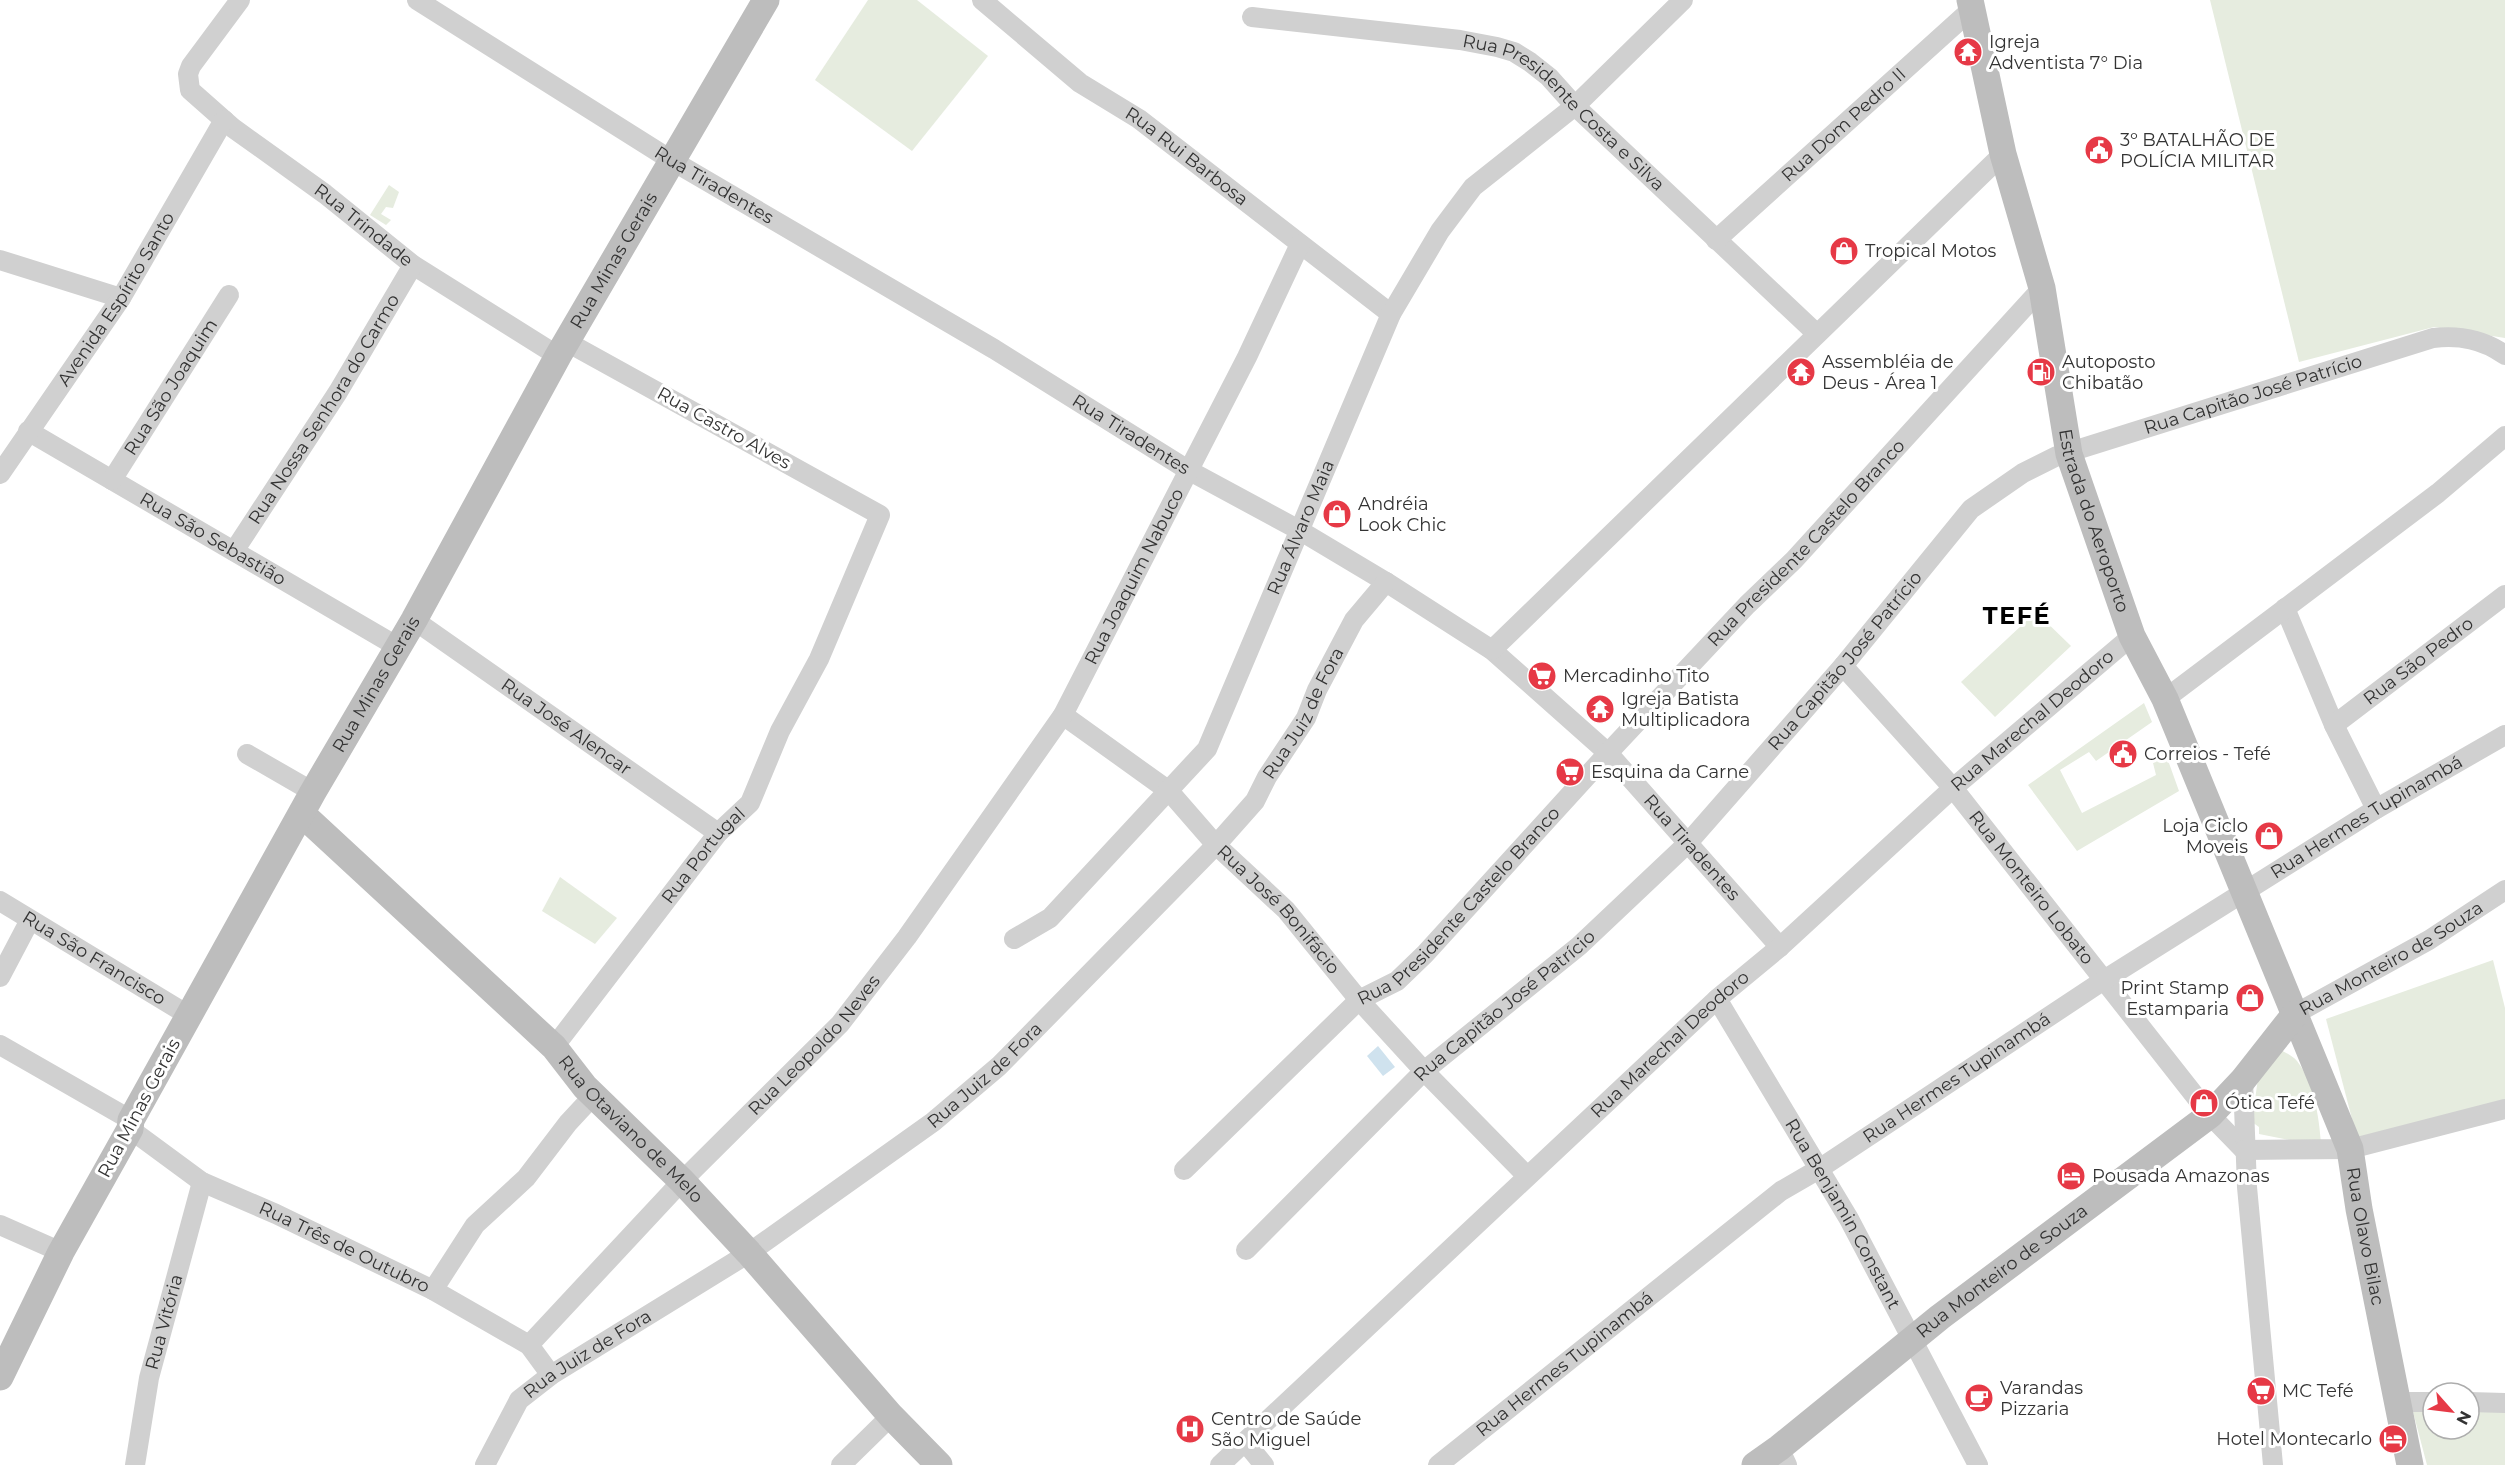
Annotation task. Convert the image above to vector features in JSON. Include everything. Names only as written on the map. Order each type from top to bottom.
[{"type":"street","name":"Rua Trindade","points":[[240,0],[198,56],[188,74],[190,90],[224,120],[325,194],[413,265],[562,349]]},
{"type":"street","name":"Rua Tiradentes","points":[[417,0],[671,160],[994,349],[1188,470],[1299,530],[1492,650],[1608,753],[1780,947]]},
{"type":"street","name":"Rua Minas Gerais","points":[[0,1377],[61,1252],[188,1015],[307,803],[414,620],[562,349],[766,0]]},
{"type":"street","name":"Rua Rui Barbosa","points":[[982,0],[1080,83],[1139,119],[1392,314]]},
{"type":"street","name":"Rua Álvaro Maia","points":[[1014,939],[1050,918],[1207,749],[1392,314],[1440,231],[1473,187],[1575,106],[1683,0]]},
{"type":"street","name":"Estrada do Aeroporto","points":[[1971,5],[2003,153],[2042,288],[2069,454],[2132,636],[2165,699],[2295,1014]]},
{"type":"street","name":"Rua Dom Pedro II","points":[[1716,240],[1971,5]]},
{"type":"street","name":"Rua Presidente Costa e Silva","points":[[1252,17],[1460,40],[1515,52],[1549,77],[1575,106],[1817,334]]},
{"type":"street","name":"Avenida Espírito Santo","points":[[0,474],[121,298],[224,120]]},
{"type":"street","points":[[1492,650],[2003,153]]},
{"type":"street","name":"Rua Joaquim Nabuco","points":[[1063,715],[1247,357],[1300,244]]},
{"type":"street","points":[[0,260],[121,298]]},
{"type":"street","name":"Rua Nossa Senhora do Carmo","points":[[234,551],[338,392],[413,265]]},
{"type":"street","name":"Rua Presidente Castelo Branco","points":[[1184,1170],[1359,1000],[1397,981],[1425,954],[1608,753],[1747,605],[1794,560],[2042,288]]},
{"type":"street","name":"Rua São Joaquim","points":[[112,480],[229,295]]},
{"type":"street","name":"Rua Capitão José Patrício","points":[[1246,1250],[1424,1071],[1579,946],[1687,844],[1843,666],[1971,509],[2023,473],[2057,456],[2433,339],[2450,336],[2486,342],[2505,355]]},
{"type":"street","name":"Rua Castro Alves","points":[[562,349],[880,515]]},
{"type":"street","name":"Rua São Sebastião","points":[[28,431],[398,647]]},
{"type":"street","points":[[2165,699],[2438,493],[2505,436]]},
{"type":"street","name":"Rua Portugal","points":[[554,1047],[718,833],[750,803],[780,731],[819,659],[880,515]]},
{"type":"street","name":"Rua Juiz de Fora","points":[[485,1465],[519,1400],[551,1375],[749,1253],[924,1129],[999,1066],[1216,845],[1255,801],[1267,777],[1306,718],[1317,690],[1354,620],[1386,582]]},
{"type":"street","name":"Rua São Pedro","points":[[2334,725],[2505,596]]},
{"type":"street","points":[[2285,608],[2334,725],[2376,809]]},
{"type":"street","name":"Rua José Alencar","points":[[414,620],[718,833]]},
{"type":"street","name":"Rua Marechal Deodoro","points":[[1220,1465],[1246,1443],[1526,1175],[1717,999],[1780,947],[1953,788],[2132,636]]},
{"type":"street","name":"Rua Monteiro Lobato","points":[[1843,666],[1953,788],[2210,1115],[2244,1150]]},
{"type":"street","name":"Rua José Bonifácio","points":[[1063,715],[1169,791],[1216,845],[1286,910],[1359,1000],[1424,1071],[1526,1175]]},
{"type":"street","name":"Rua Leopoldo Neves","points":[[529,1345],[682,1181],[840,1024],[907,937],[1063,715]]},
{"type":"street","name":"Rua Hermes Tupinambá","points":[[1438,1465],[1781,1191],[1819,1169],[2104,980],[2243,892],[2376,809],[2505,735]]},
{"type":"street","points":[[247,754],[307,803]]},
{"type":"street","name":"Rua Otaviano de Melo","points":[[307,803],[554,1047],[594,1095],[682,1181],[749,1253],[891,1416],[939,1465]]},
{"type":"street","name":"Rua Monteiro de Souza","points":[[1755,1465],[1783,1457],[1912,1339],[2210,1115],[2243,1080],[2295,1014],[2429,940],[2505,890]]},
{"type":"street","name":"Rua São Francisco","points":[[0,901],[188,1015]]},
{"type":"street","points":[[0,977],[30,920]]},
{"type":"street","name":"Rua Benjamin Constant","points":[[1717,999],[1849,1219],[1978,1465]]},
{"type":"street","name":"Rua Olavo Bilac","points":[[2295,1014],[2349,1149],[2410,1465]]},
{"type":"street","name":"Rua Três de Outubro","points":[[0,1045],[130,1124],[202,1182],[433,1290],[529,1345],[551,1375]]},
{"type":"street","points":[[2243,1080],[2244,1150],[2273,1465]]},
{"type":"street","points":[[433,1290],[475,1225],[526,1178],[594,1095]]},
{"type":"street","points":[[2244,1150],[2349,1149],[2505,1109]]},
{"type":"street","name":"Rua Vitória","points":[[135,1465],[149,1378],[202,1182]]},
{"type":"street","points":[[0,1225],[61,1252]]},
{"type":"street","points":[[2398,1402],[2421,1402]]},
{"type":"street","points":[[2481,1402],[2505,1403]]},
{"type":"street","points":[[841,1465],[891,1416]]},
{"type":"street","points":[[1246,1443],[1264,1465]]},
{"type":"shaded area","points":[[868,0],[917,0],[988,56],[912,151],[815,80]]},
{"type":"shaded area","points":[[2210,0],[2505,0],[2505,338],[2434,327],[2299,362]]},
{"type":"shaded area","points":[[389,185],[399,192],[393,208],[386,207],[381,214],[391,220],[386,225],[370,215]]},
{"type":"shaded area","points":[[2036,612],[2071,646],[1995,717],[1961,682]]},
{"type":"shaded area","points":[[2144,703],[2152,722],[2096,761],[2089,752],[2060,770],[2082,813],[2156,775],[2153,763],[2165,752],[2179,791],[2077,851],[2028,785]]},
{"type":"shaded area","points":[[560,877],[617,918],[595,944],[542,911]]},
{"type":"shaded area","points":[[2493,960],[2505,1008],[2505,1101],[2358,1142],[2326,1019]]},
{"type":"shaded area","points":[[2281,1050],[2297,1061],[2308,1079],[2317,1111],[2321,1143],[2259,1134],[2259,1127],[2252,1122],[2258,1078]]},
{"type":"shaded area","points":[[2412,1408],[2421,1408],[2421,1441],[2481,1441],[2481,1408],[2505,1409],[2505,1465],[2427,1465]]},
{"type":"water","points":[[1378,1046],[1395,1067],[1383,1076],[1367,1056]]},
{"type":"place","name":"Igreja Adventista 7° Dia","points":[[1968,52]]},
{"type":"place","name":"3º BATALHÃO DE POLÍCIA MILITAR","points":[[2099,150]]},
{"type":"place","name":"Tropical Motos","points":[[1844,251]]},
{"type":"place","name":"Assembléia de Deus - Área 1","points":[[1801,372]]},
{"type":"place","name":"Autoposto Chibatão","points":[[2041,372]]},
{"type":"place","name":"Andréia Look Chic","points":[[1337,514]]},
{"type":"place","name":"Mercadinho Tito","points":[[1542,676]]},
{"type":"place","name":"Igreja Batista Multiplicadora","points":[[1600,709]]},
{"type":"place","name":"Correios - Tefé","points":[[2123,754]]},
{"type":"place","name":"Esquina da Carne","points":[[1570,772]]},
{"type":"place","name":"Loja Ciclo Moveis","points":[[2269,836]]},
{"type":"place","name":"Print Stamp Estamparia","points":[[2250,998]]},
{"type":"place","name":"Ótica Tefé","points":[[2204,1103]]},
{"type":"place","name":"Pousada Amazonas","points":[[2071,1176]]},
{"type":"place","name":"MC Tefé","points":[[2261,1391]]},
{"type":"place","name":"Varandas Pizzaria","points":[[1979,1398]]},
{"type":"place","name":"Centro de Saúde São Miguel","points":[[1190,1429]]},
{"type":"place","name":"Hotel Montecarlo","points":[[2393,1439]]},
{"type":"district","name":"TEFÉ","points":[[2017,615]]}]
